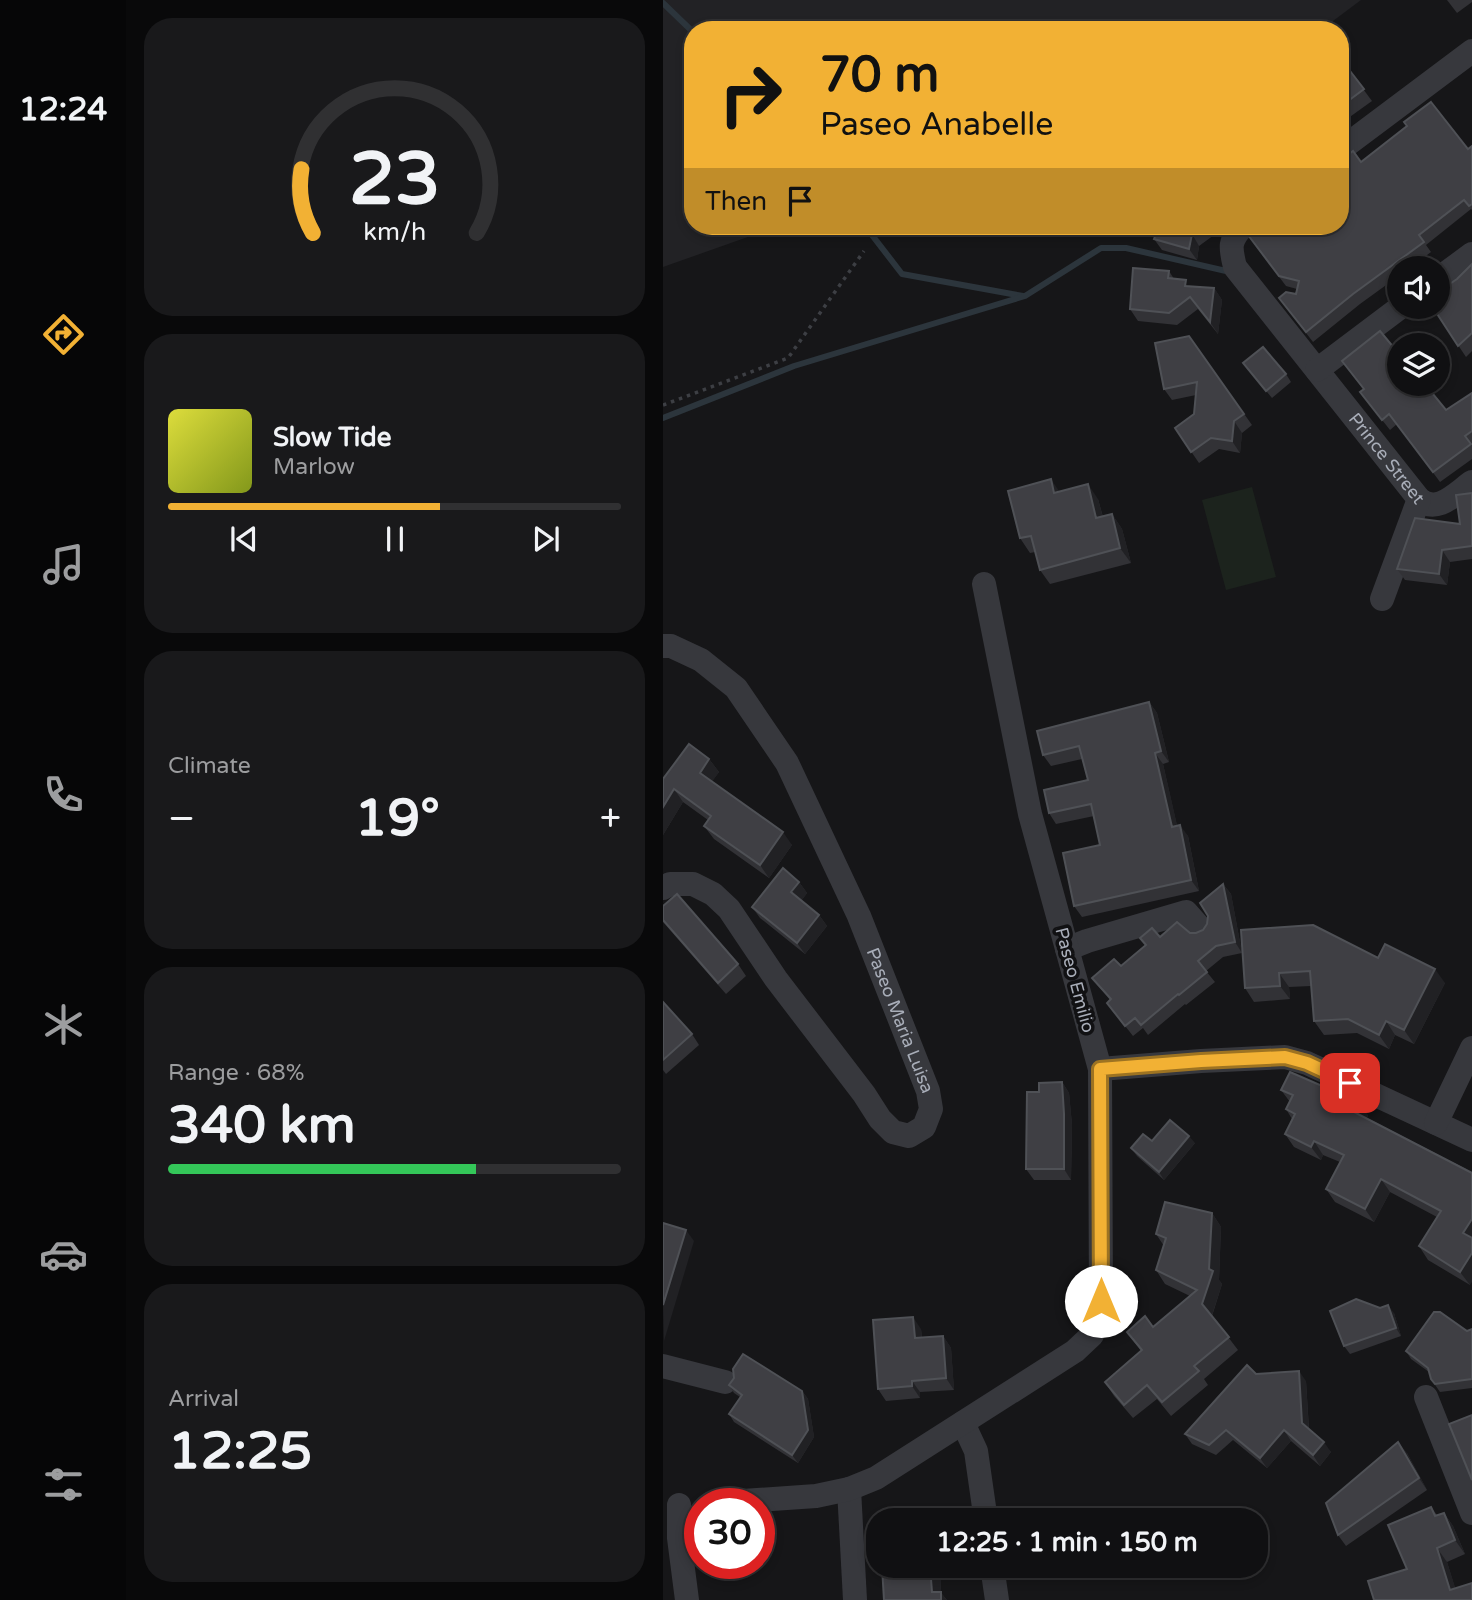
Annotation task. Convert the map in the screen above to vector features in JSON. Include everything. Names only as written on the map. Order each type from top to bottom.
[{"type":"street","points":[[1349,143],[1472,51]]},
{"type":"street","name":"Prince Street","points":[[1234,235],[1231,251],[1235,267],[1419,499],[1424,504],[1440,505],[1472,482]]},
{"type":"street","points":[[1450,270],[1472,254]]},
{"type":"street","points":[[1317,370],[1387,317]]},
{"type":"street","points":[[1382,599],[1419,499]]},
{"type":"street","name":"Paseo Emilio","points":[[775,1500],[816,1496],[849,1489],[877,1478],[1075,1351],[1092,1335],[1101,1301],[1100,1069],[1030,814],[984,584]]},
{"type":"street","name":"Paseo Maria Luisa","points":[[663,646],[671,646],[701,660],[736,688],[787,763],[860,916],[928,1090],[931,1109],[924,1126],[909,1136],[893,1132],[881,1119],[776,979],[729,909],[713,894],[693,884],[670,884],[663,888]]},
{"type":"street","points":[[1067,948],[1186,912],[1201,929]]},
{"type":"street","points":[[1436,1123],[1472,1048]]},
{"type":"street","points":[[1100,1069],[1285,1057],[1307,1063],[1472,1140]]},
{"type":"street","points":[[663,1366],[725,1382]]},
{"type":"street","points":[[1426,1396],[1472,1513]]},
{"type":"street","points":[[963,1423],[976,1451],[984,1508]]},
{"type":"street","points":[[849,1489],[855,1600]]},
{"type":"street","points":[[680,1505],[679,1538],[687,1600]]},
{"type":"street","points":[[994,1578],[997,1600]]},
{"type":"path","points":[[663,405],[788,358],[864,251]]},
{"type":"shaded area","points":[[663,0],[1361,0],[1333,21],[684,21],[684,235],[754,235],[663,267]]},
{"type":"shaded area","points":[[1252,487],[1276,577],[1226,590],[1202,500]]},
{"type":"building","points":[[1349,70],[1364,89],[1349,100]]},
{"type":"building","points":[[1431,102],[1468,149],[1472,146],[1472,204],[1469,206],[1464,200],[1419,235],[1424,242],[1405,256],[1387,256],[1387,269],[1306,332],[1279,298],[1286,292],[1296,294],[1299,281],[1279,276],[1248,235],[1349,235],[1349,154],[1353,151],[1361,162],[1407,126],[1404,122]]},
{"type":"building","points":[[1156,235],[1192,235],[1189,249],[1154,239]]},
{"type":"building","points":[[1472,264],[1472,333],[1458,346],[1440,319],[1450,319],[1450,284]]},
{"type":"building","points":[[1133,268],[1169,271],[1168,278],[1186,280],[1185,286],[1214,288],[1210,322],[1190,297],[1169,313],[1130,309]]},
{"type":"building","points":[[1380,331],[1387,339],[1387,396],[1435,396],[1446,410],[1472,393],[1472,431],[1465,436],[1471,444],[1433,472],[1389,414],[1382,420],[1360,392],[1364,389],[1342,361]]},
{"type":"building","points":[[1189,336],[1244,414],[1234,421],[1232,441],[1211,438],[1191,452],[1175,428],[1194,414],[1197,382],[1164,389],[1155,343]]},
{"type":"building","points":[[1263,347],[1286,374],[1266,391],[1243,363]]},
{"type":"building","points":[[1051,479],[1054,493],[1088,484],[1096,518],[1112,514],[1120,548],[1040,570],[1031,536],[1020,538],[1008,491]]},
{"type":"building","points":[[1472,493],[1472,546],[1442,550],[1439,574],[1397,569],[1415,518],[1460,524],[1456,495]]},
{"type":"building","points":[[1149,702],[1161,751],[1155,753],[1172,827],[1180,825],[1191,880],[1074,906],[1063,853],[1100,845],[1091,804],[1049,813],[1044,790],[1088,780],[1079,746],[1043,755],[1037,731]]},
{"type":"building","points":[[689,744],[709,759],[700,773],[783,832],[760,865],[704,826],[711,816],[674,789],[663,807],[663,779]]},
{"type":"building","points":[[783,868],[799,882],[791,892],[819,915],[797,943],[752,907]]},
{"type":"building","points":[[1223,884],[1235,942],[1216,946],[1198,961],[1207,972],[1141,1025],[1135,1018],[1125,1026],[1107,1003],[1111,999],[1092,978],[1114,959],[1121,966],[1146,945],[1140,938],[1152,928],[1160,937],[1177,922],[1190,933],[1203,930],[1208,916],[1200,903]]},
{"type":"building","points":[[677,894],[738,964],[718,983],[663,920],[663,906]]},
{"type":"building","points":[[1313,925],[1378,958],[1385,944],[1435,969],[1404,1030],[1386,1021],[1379,1035],[1348,1019],[1314,1021],[1310,971],[1279,973],[1280,986],[1245,988],[1241,930]]},
{"type":"building","points":[[663,1002],[692,1034],[663,1060]]},
{"type":"building","points":[[1290,1072],[1359,1102],[1354,1112],[1472,1173],[1472,1219],[1463,1233],[1472,1238],[1472,1253],[1460,1272],[1419,1246],[1441,1211],[1381,1179],[1365,1209],[1326,1189],[1344,1155],[1314,1141],[1311,1147],[1285,1134],[1295,1114],[1286,1109],[1293,1095],[1281,1090]]},
{"type":"building","points":[[1062,1082],[1064,1169],[1026,1169],[1027,1092],[1039,1092],[1039,1083]]},
{"type":"building","points":[[1170,1120],[1189,1136],[1159,1172],[1131,1148],[1143,1134],[1152,1141]]},
{"type":"building","points":[[1165,1202],[1212,1213],[1209,1269],[1213,1271],[1202,1304],[1229,1337],[1194,1366],[1199,1371],[1162,1402],[1147,1385],[1124,1405],[1105,1382],[1142,1350],[1127,1332],[1145,1316],[1153,1327],[1197,1290],[1156,1270],[1166,1238],[1156,1234]]},
{"type":"building","points":[[663,1223],[686,1230],[663,1305]]},
{"type":"building","points":[[1356,1299],[1380,1308],[1388,1305],[1396,1328],[1344,1346],[1330,1311]]},
{"type":"building","points":[[1434,1312],[1440,1312],[1467,1331],[1472,1329],[1472,1379],[1435,1384],[1428,1368],[1406,1351]]},
{"type":"building","points":[[913,1317],[915,1338],[943,1336],[946,1378],[912,1381],[912,1386],[878,1389],[873,1320]]},
{"type":"building","points":[[743,1354],[802,1391],[808,1430],[792,1455],[729,1414],[742,1395],[729,1385],[734,1378],[733,1369]]},
{"type":"building","points":[[1247,1365],[1256,1374],[1299,1371],[1302,1423],[1324,1442],[1313,1455],[1284,1430],[1260,1458],[1226,1430],[1209,1445],[1185,1434]]},
{"type":"building","points":[[1472,1415],[1472,1480],[1449,1424]]},
{"type":"building","points":[[1398,1442],[1419,1478],[1338,1535],[1326,1503]]},
{"type":"building","points":[[1431,1507],[1435,1516],[1444,1513],[1455,1540],[1437,1548],[1450,1590],[1472,1583],[1472,1600],[1374,1600],[1368,1581],[1407,1569],[1388,1525]]},
{"type":"building","points":[[883,1578],[931,1578],[932,1592],[941,1592],[941,1600],[884,1600]]},
{"type":"waterway","points":[[663,3],[684,23]]},
{"type":"waterway","points":[[872,235],[902,274],[1023,296]]},
{"type":"waterway","points":[[663,418],[794,366],[1025,296],[1101,248],[1126,248],[1226,271]]},
{"type":"route","points":[[1101,1301],[1100,1069],[1285,1057],[1307,1063],[1350,1083]]}]
